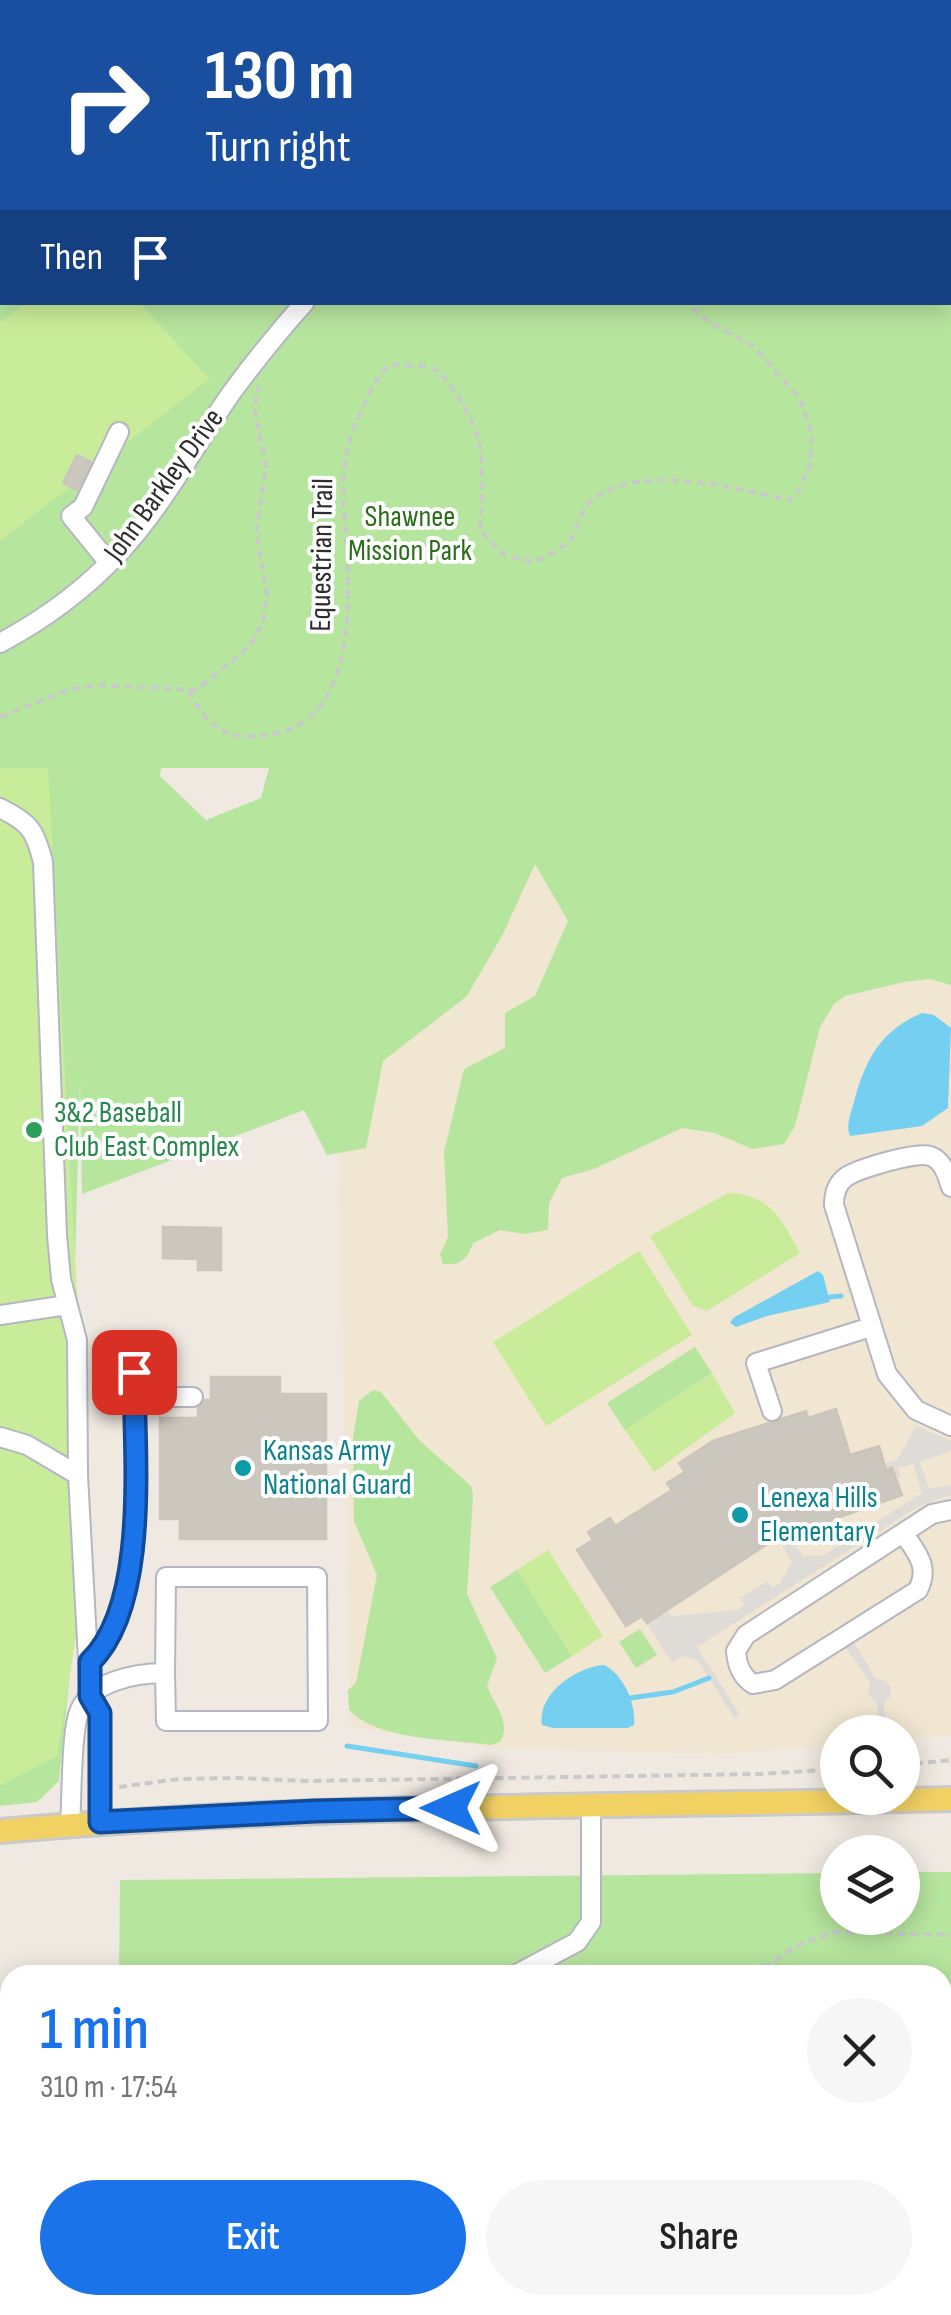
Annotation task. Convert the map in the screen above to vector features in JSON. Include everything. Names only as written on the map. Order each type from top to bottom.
[{"type":"main road","points":[[0,1831],[100,1822],[385,1808],[951,1799]]},
{"type":"street","name":"John Barkley Drive","points":[[0,642],[50,614],[109,564],[150,516],[233,392],[303,305]]},
{"type":"street","points":[[109,564],[71,516],[84,507],[118,432]]},
{"type":"street","points":[[0,808],[22,819],[36,835],[43,862],[57,1234],[66,1305],[77,1340],[78,1474],[90,1696],[100,1713],[100,1822]]},
{"type":"street","points":[[951,1188],[940,1162],[922,1154],[848,1176],[837,1187],[834,1205],[887,1374],[905,1400],[930,1418],[951,1426]]},
{"type":"street","points":[[0,1315],[66,1305]]},
{"type":"street","points":[[772,1410],[756,1363],[872,1327]]},
{"type":"street","points":[[90,1662],[104,1648],[133,1556],[134,1372]]},
{"type":"street","points":[[134,1398],[193,1398]]},
{"type":"street","points":[[0,1437],[28,1445],[78,1474]]},
{"type":"street","points":[[904,1534],[924,1568],[918,1590],[775,1680],[753,1684],[746,1679],[736,1651],[746,1635],[932,1514],[951,1510]]},
{"type":"street","points":[[166,1577],[316,1577],[318,1721],[166,1721],[165,1673],[166,1577]]},
{"type":"street","points":[[70,1825],[78,1713],[90,1696],[131,1675],[165,1673]]},
{"type":"street","points":[[537,1965],[577,1942],[591,1922],[591,1806]]},
{"type":"path","name":"Equestrian Trail","points":[[189,691],[203,716],[221,731],[239,736],[286,731],[316,714],[331,689],[346,620],[349,566],[343,491],[345,463],[355,426],[383,371],[394,364],[434,369],[449,383],[476,432],[483,474],[480,530],[504,555],[535,562],[568,543],[582,509],[596,497],[638,481],[711,483],[790,500],[812,462],[812,432],[800,398],[754,347],[702,317],[690,305]]},
{"type":"path","points":[[0,718],[68,690],[96,685],[189,691],[205,686],[253,642],[264,621],[267,593],[256,533],[266,466],[254,408],[259,386]]},
{"type":"path","points":[[920,1763],[951,1760]]},
{"type":"path","points":[[100,1794],[126,1784],[179,1779],[306,1781],[820,1771]]},
{"type":"path","points":[[768,1965],[803,1942],[837,1932],[951,1936]]},
{"type":"shaded area","points":[[951,764],[951,1735],[920,1738],[920,1715],[820,1715],[820,1746],[718,1754],[498,1748],[351,1727],[331,767]]},
{"type":"shaded area","points":[[916,1426],[951,1441],[951,1451],[920,1462],[929,1489],[951,1485],[951,1495],[919,1506],[697,1647],[740,1715],[735,1719],[698,1661],[683,1656],[672,1663],[647,1623],[667,1610],[671,1616],[737,1610],[744,1605],[740,1598],[768,1581],[772,1587],[780,1583],[792,1562],[780,1542],[789,1536],[803,1556],[824,1555],[922,1493],[913,1464],[898,1468],[901,1477],[896,1478],[893,1469],[886,1470],[884,1464],[898,1459]]},
{"type":"shaded area","points":[[854,1643],[876,1679],[886,1681],[891,1688],[884,1703],[885,1715],[878,1715],[877,1704],[868,1694],[870,1682],[846,1648]]},
{"type":"green space","name":"Shawnee Mission Park","points":[[0,305],[951,305],[951,985],[930,979],[904,982],[845,996],[834,1004],[820,1027],[795,1126],[784,1144],[752,1149],[715,1133],[682,1128],[594,1169],[562,1178],[549,1203],[548,1230],[524,1234],[500,1230],[473,1243],[463,1260],[449,1264],[443,1264],[440,1254],[448,1237],[444,1152],[464,1069],[505,1048],[505,1013],[535,996],[568,921],[535,864],[503,934],[467,996],[383,1061],[366,1148],[327,1155],[304,1110],[82,1194],[80,1081],[70,1443],[72,1653],[59,1781],[37,1802],[0,1806]],"holes":[[[161,768],[269,768],[261,798],[206,820],[160,776]]]},
{"type":"green space","points":[[23,305],[142,305],[209,379],[0,541],[0,322]]},
{"type":"green space","name":"3&2 Baseball Club East Complex","points":[[0,768],[48,768],[88,1491],[78,1624],[57,1756],[0,1786]]},
{"type":"green space","points":[[728,1193],[765,1204],[800,1253],[707,1311],[693,1306],[650,1236]]},
{"type":"green space","points":[[639,1251],[692,1335],[546,1426],[493,1342]]},
{"type":"green space","points":[[695,1347],[712,1373],[625,1430],[607,1403]]},
{"type":"green space","points":[[712,1373],[735,1413],[654,1472],[625,1430]]},
{"type":"green space","points":[[373,1390],[381,1392],[419,1440],[471,1486],[467,1594],[497,1658],[487,1686],[503,1721],[500,1742],[491,1745],[396,1733],[378,1728],[349,1710],[348,1690],[356,1683],[377,1575],[354,1521],[353,1438],[359,1401]]},
{"type":"green space","points":[[548,1550],[603,1636],[572,1656],[517,1570]]},
{"type":"green space","points":[[517,1570],[572,1656],[545,1673],[490,1587]]},
{"type":"green space","points":[[640,1629],[657,1655],[636,1668],[619,1642]]},
{"type":"green space","points":[[920,1872],[951,1872],[951,1965],[119,1965],[120,1880],[820,1873],[820,1935],[920,1935]]},
{"type":"water","points":[[922,1013],[934,1015],[951,1028],[948,1108],[922,1126],[850,1136],[848,1127],[859,1084],[878,1046],[897,1027]]},
{"type":"water","points":[[818,1271],[823,1275],[830,1302],[736,1327],[730,1323],[733,1318]]},
{"type":"water","points":[[604,1665],[627,1690],[634,1725],[542,1725],[546,1703],[561,1684],[582,1671]]},
{"type":"building","points":[[77,455],[91,462],[77,490],[63,483]]},
{"type":"building","points":[[163,1227],[221,1228],[221,1270],[198,1270],[198,1259],[163,1258]]},
{"type":"building","name":"Kansas Army National Guard","points":[[211,1377],[280,1377],[280,1394],[326,1394],[326,1539],[180,1539],[180,1519],[160,1519],[160,1418],[198,1418],[198,1408],[205,1400],[211,1400]]},
{"type":"building","name":"Lenexa Hills Elementary","points":[[836,1409],[850,1455],[879,1446],[886,1470],[892,1468],[902,1495],[792,1534],[779,1543],[776,1538],[647,1623],[642,1616],[626,1626],[577,1550],[593,1540],[588,1532],[610,1518],[615,1526],[672,1490],[667,1483],[685,1472],[679,1463],[713,1441],[806,1411],[808,1418]]},
{"type":"waterway","points":[[830,1297],[841,1296]]},
{"type":"waterway","points":[[630,1698],[673,1692],[709,1678]]},
{"type":"waterway","points":[[347,1746],[476,1766]]},
{"type":"place","name":"3&2 Baseball Club East Complex","points":[[34,1130]]},
{"type":"place","name":"Kansas Army National Guard","points":[[243,1468]]},
{"type":"place","name":"Lenexa Hills Elementary","points":[[740,1515]]},
{"type":"route","points":[[134,1372],[133,1556],[104,1648],[90,1662],[90,1696],[100,1713],[100,1822],[451,1808]]}]
